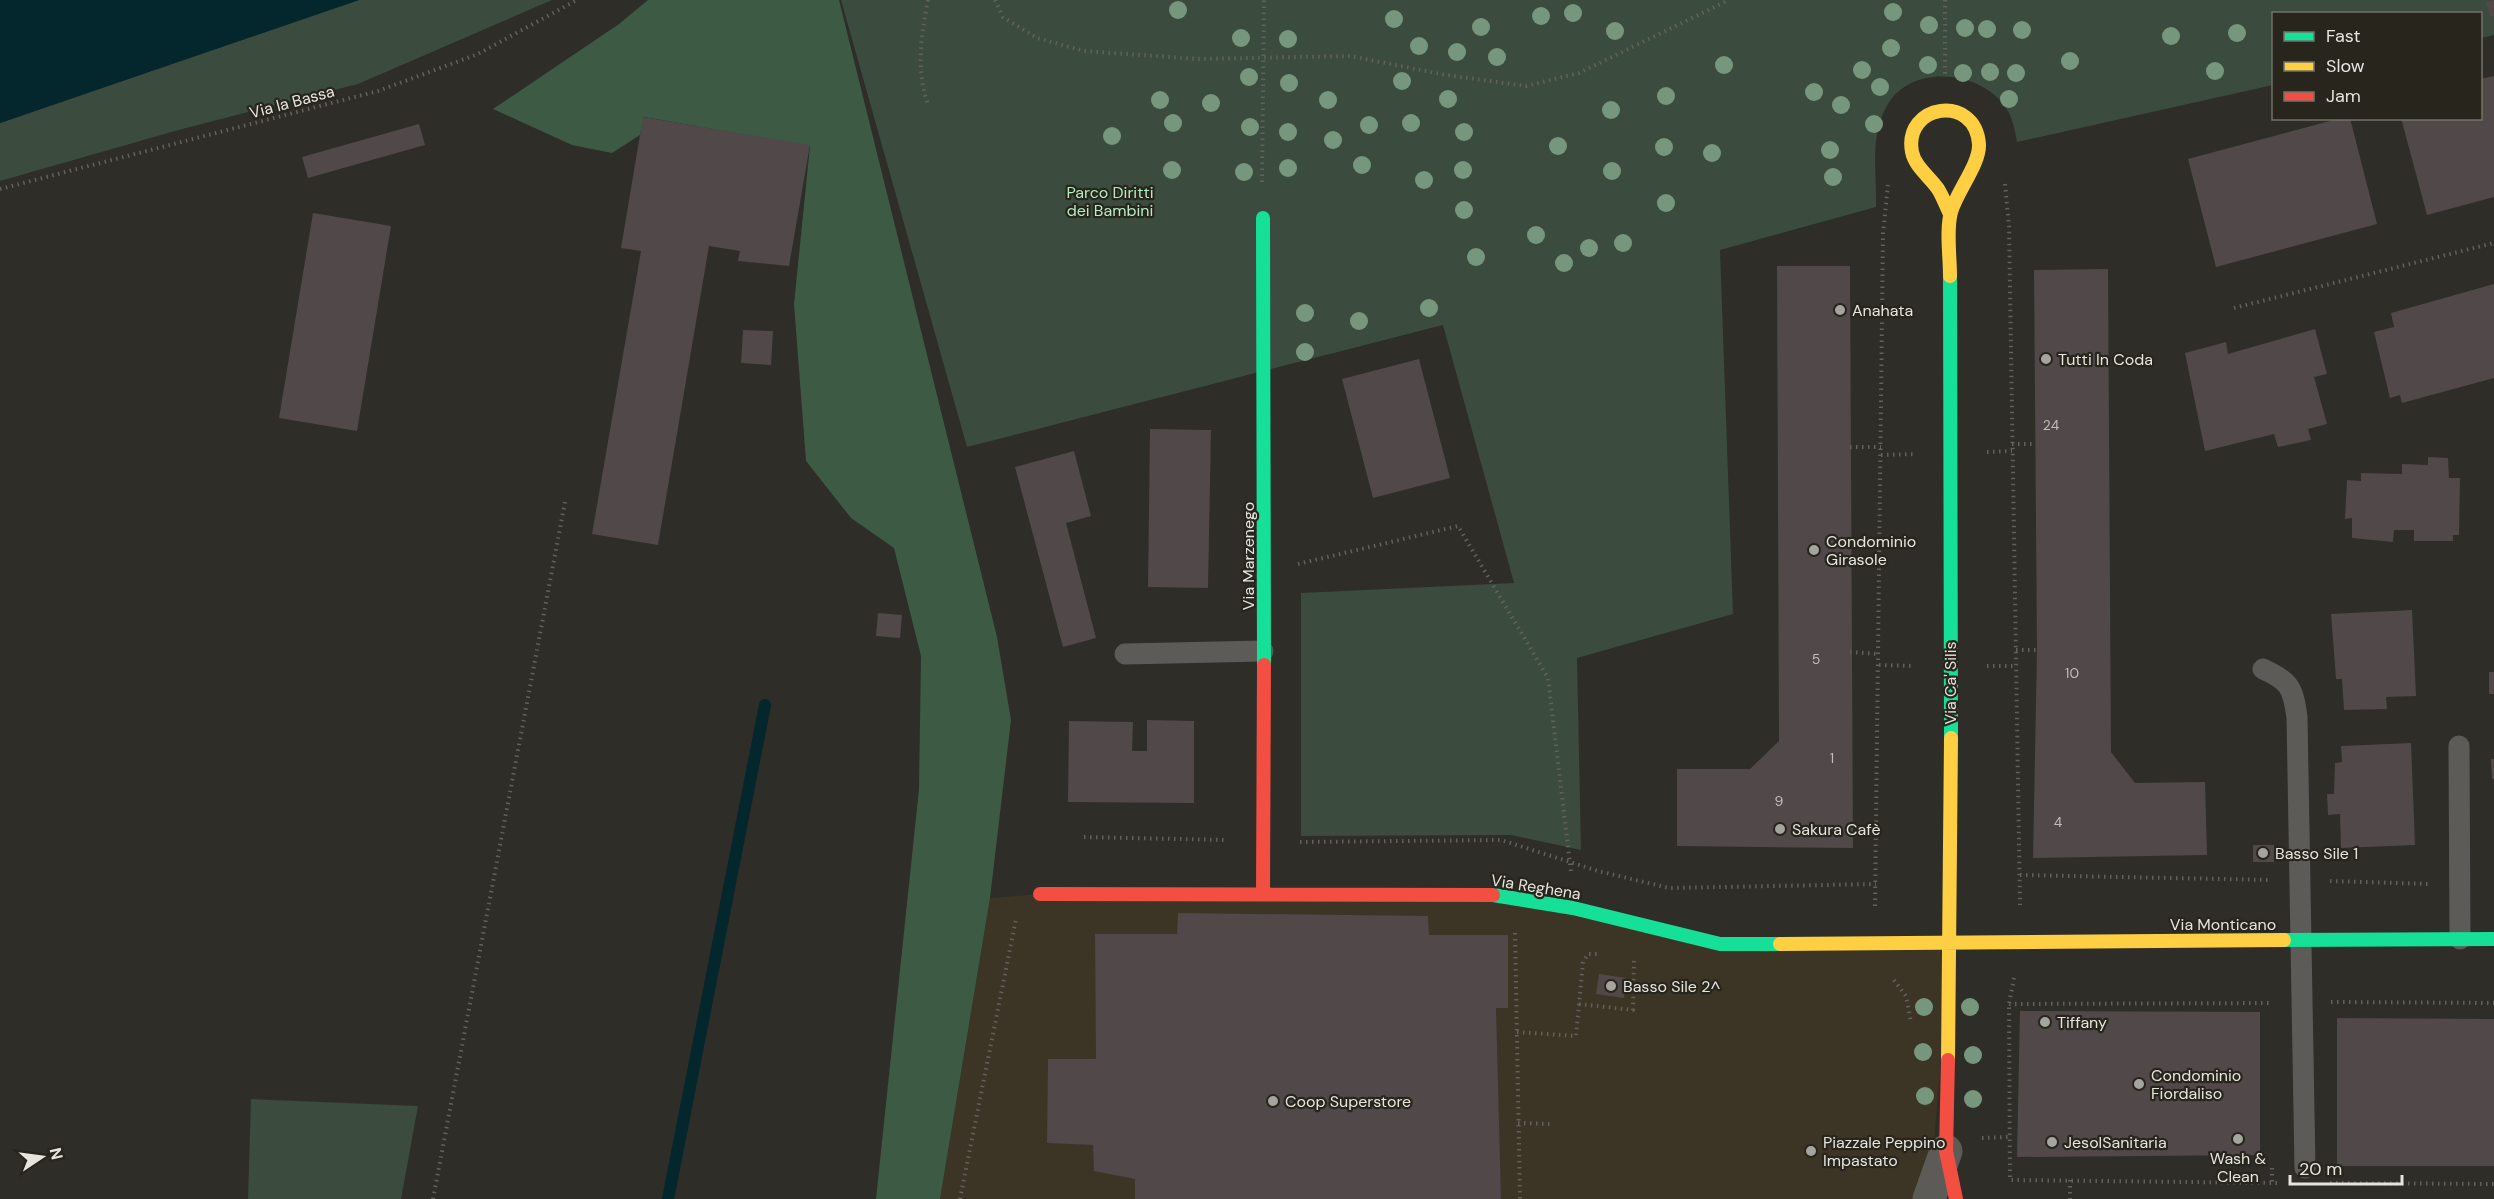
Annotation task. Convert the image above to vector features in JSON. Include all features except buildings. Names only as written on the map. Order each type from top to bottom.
[{"type":"street","name":"Via Ca' Silis","points":[[1950,214],[1937,187],[1915,160],[1911,146],[1912,135],[1922,119],[1928,114],[1944,110],[1958,112],[1968,118],[1975,127],[1979,141],[1976,158],[1950,214],[1951,941],[1946,1151],[1956,1199]]},
{"type":"street","name":"Via Marzenego","points":[[1263,218],[1263,893]]},
{"type":"street","name":"Via Reghena","points":[[1040,894],[1263,893],[1503,896],[1573,908],[1720,944],[1951,941]]},
{"type":"street","name":"Via Monticano","points":[[1951,941],[2494,939]]},
{"type":"street","name":"Via Ca' Silis","points":[[1929,1199],[1946,1151]]},
{"type":"lane","points":[[1125,654],[1263,651]]},
{"type":"lane","points":[[2263,669],[2283,678],[2294,693],[2297,717],[2300,940],[2311,1175]]},
{"type":"lane","points":[[2459,746],[2460,939]]},
{"type":"path","name":"Via la Bassa","points":[[0,189],[378,91],[478,54],[577,0]]},
{"type":"path","points":[[928,0],[920,41],[921,84],[928,105]]},
{"type":"path","points":[[995,0],[1003,17],[1037,38],[1084,51],[1198,60],[1350,56],[1446,75],[1526,86],[1579,73],[1730,0]]},
{"type":"path","points":[[1262,183],[1264,0]]},
{"type":"path","points":[[1945,0],[1946,76]]},
{"type":"path","points":[[1875,942],[1883,234],[1889,176]]},
{"type":"path","points":[[2005,183],[2008,226],[2021,941],[2009,1004],[2010,1180],[2284,1183]]},
{"type":"path","points":[[2234,308],[2494,243]]},
{"type":"path","points":[[2012,444],[2036,444]]},
{"type":"path","points":[[1850,447],[1881,447]]},
{"type":"path","points":[[432,1199],[565,502]]},
{"type":"path","points":[[1264,571],[1458,526],[1548,678],[1570,862],[1573,908]]},
{"type":"path","points":[[2016,650],[2037,650]]},
{"type":"path","points":[[1850,652],[1879,654]]},
{"type":"path","points":[[1084,837],[1263,841]]},
{"type":"path","points":[[1296,842],[1501,840],[1570,862],[1669,888],[1876,884]]},
{"type":"path","points":[[2020,875],[2460,885]]},
{"type":"path","points":[[960,1199],[1017,909],[1040,894]]},
{"type":"path","points":[[1515,924],[1520,1199]]},
{"type":"path","points":[[1517,1032],[1576,1036],[1582,962],[1588,954]]},
{"type":"path","points":[[1579,1004],[1633,1010],[1634,958]]},
{"type":"path","points":[[1884,975],[1894,980],[1906,996],[1911,1024]]},
{"type":"path","points":[[2009,1004],[2494,1003]]},
{"type":"path","points":[[1518,1123],[1552,1124]]},
{"type":"path","points":[[2311,1175],[2494,1184]]},
{"type":"path","points":[[2070,1180],[2070,1199]]},
{"type":"shaded area","points":[[1040,894],[1503,895],[1720,944],[1951,941],[1929,1199],[940,1199],[990,898]]},
{"type":"green space","points":[[359,0],[552,0],[358,84],[182,129],[0,181],[0,123]]},
{"type":"green space","points":[[648,0],[839,0],[997,637],[1011,720],[990,898],[940,1199],[876,1199],[919,789],[921,656],[894,548],[851,518],[806,461],[794,304],[810,146],[644,117],[640,135],[612,153],[572,145],[493,109],[619,24]]},
{"type":"green space","name":"Parco Diritti dei Bambini","points":[[841,0],[2494,0],[2494,35],[2482,38],[2482,12],[2272,12],[2272,85],[2017,142],[2006,108],[1981,86],[1947,77],[1930,77],[1914,82],[1899,91],[1888,104],[1878,128],[1875,154],[1876,207],[1720,250],[1733,614],[1577,658],[1581,850],[1511,835],[1301,836],[1301,593],[1514,583],[1443,325],[967,447]]},
{"type":"green space","points":[[251,1099],[418,1106],[401,1199],[248,1199]]},
{"type":"water","points":[[0,0],[359,0],[0,123]]},
{"type":"waterway","points":[[668,1199],[765,705]]},
{"type":"traffic: fast","points":[[1263,218],[1264,665]]},
{"type":"traffic: fast","points":[[1950,276],[1951,738]]},
{"type":"traffic: fast","points":[[1493,895],[1573,908],[1720,944],[1780,944]]},
{"type":"traffic: fast","points":[[2284,940],[2494,939]]},
{"type":"traffic: slow","points":[[1950,214],[1938,189],[1919,167],[1912,152],[1912,136],[1918,123],[1928,115],[1941,111],[1954,111],[1966,117],[1975,128],[1979,144],[1976,160],[1951,212],[1948,235],[1950,276]]},
{"type":"traffic: slow","points":[[1948,1060],[1951,738]]},
{"type":"traffic: slow","points":[[1780,944],[2284,940]]},
{"type":"traffic: jam","points":[[1263,893],[1264,665]]},
{"type":"traffic: jam","points":[[1040,894],[1493,895]]},
{"type":"traffic: jam","points":[[1948,1060],[1946,1151],[1956,1199]]},
{"type":"place","name":"Anahata","points":[[1840,310]]},
{"type":"place","name":"Tutti In Coda","points":[[2046,359]]},
{"type":"place","name":"Condominio Girasole","points":[[1814,550]]},
{"type":"place","name":"Sakura Cafè","points":[[1780,829]]},
{"type":"place","name":"Basso Sile 1","points":[[2263,853]]},
{"type":"place","name":"Basso Sile 2^","points":[[1611,986]]},
{"type":"place","name":"Tiffany","points":[[2045,1022]]},
{"type":"place","name":"Condominio Fiordaliso","points":[[2139,1084]]},
{"type":"place","name":"Coop Superstore","points":[[1273,1101]]},
{"type":"place","name":"Wash & Clean","points":[[2238,1139]]},
{"type":"place","name":"JesolSanitaria","points":[[2052,1142]]},
{"type":"place","name":"Piazzale Peppino Impastato","points":[[1811,1151]]}]
